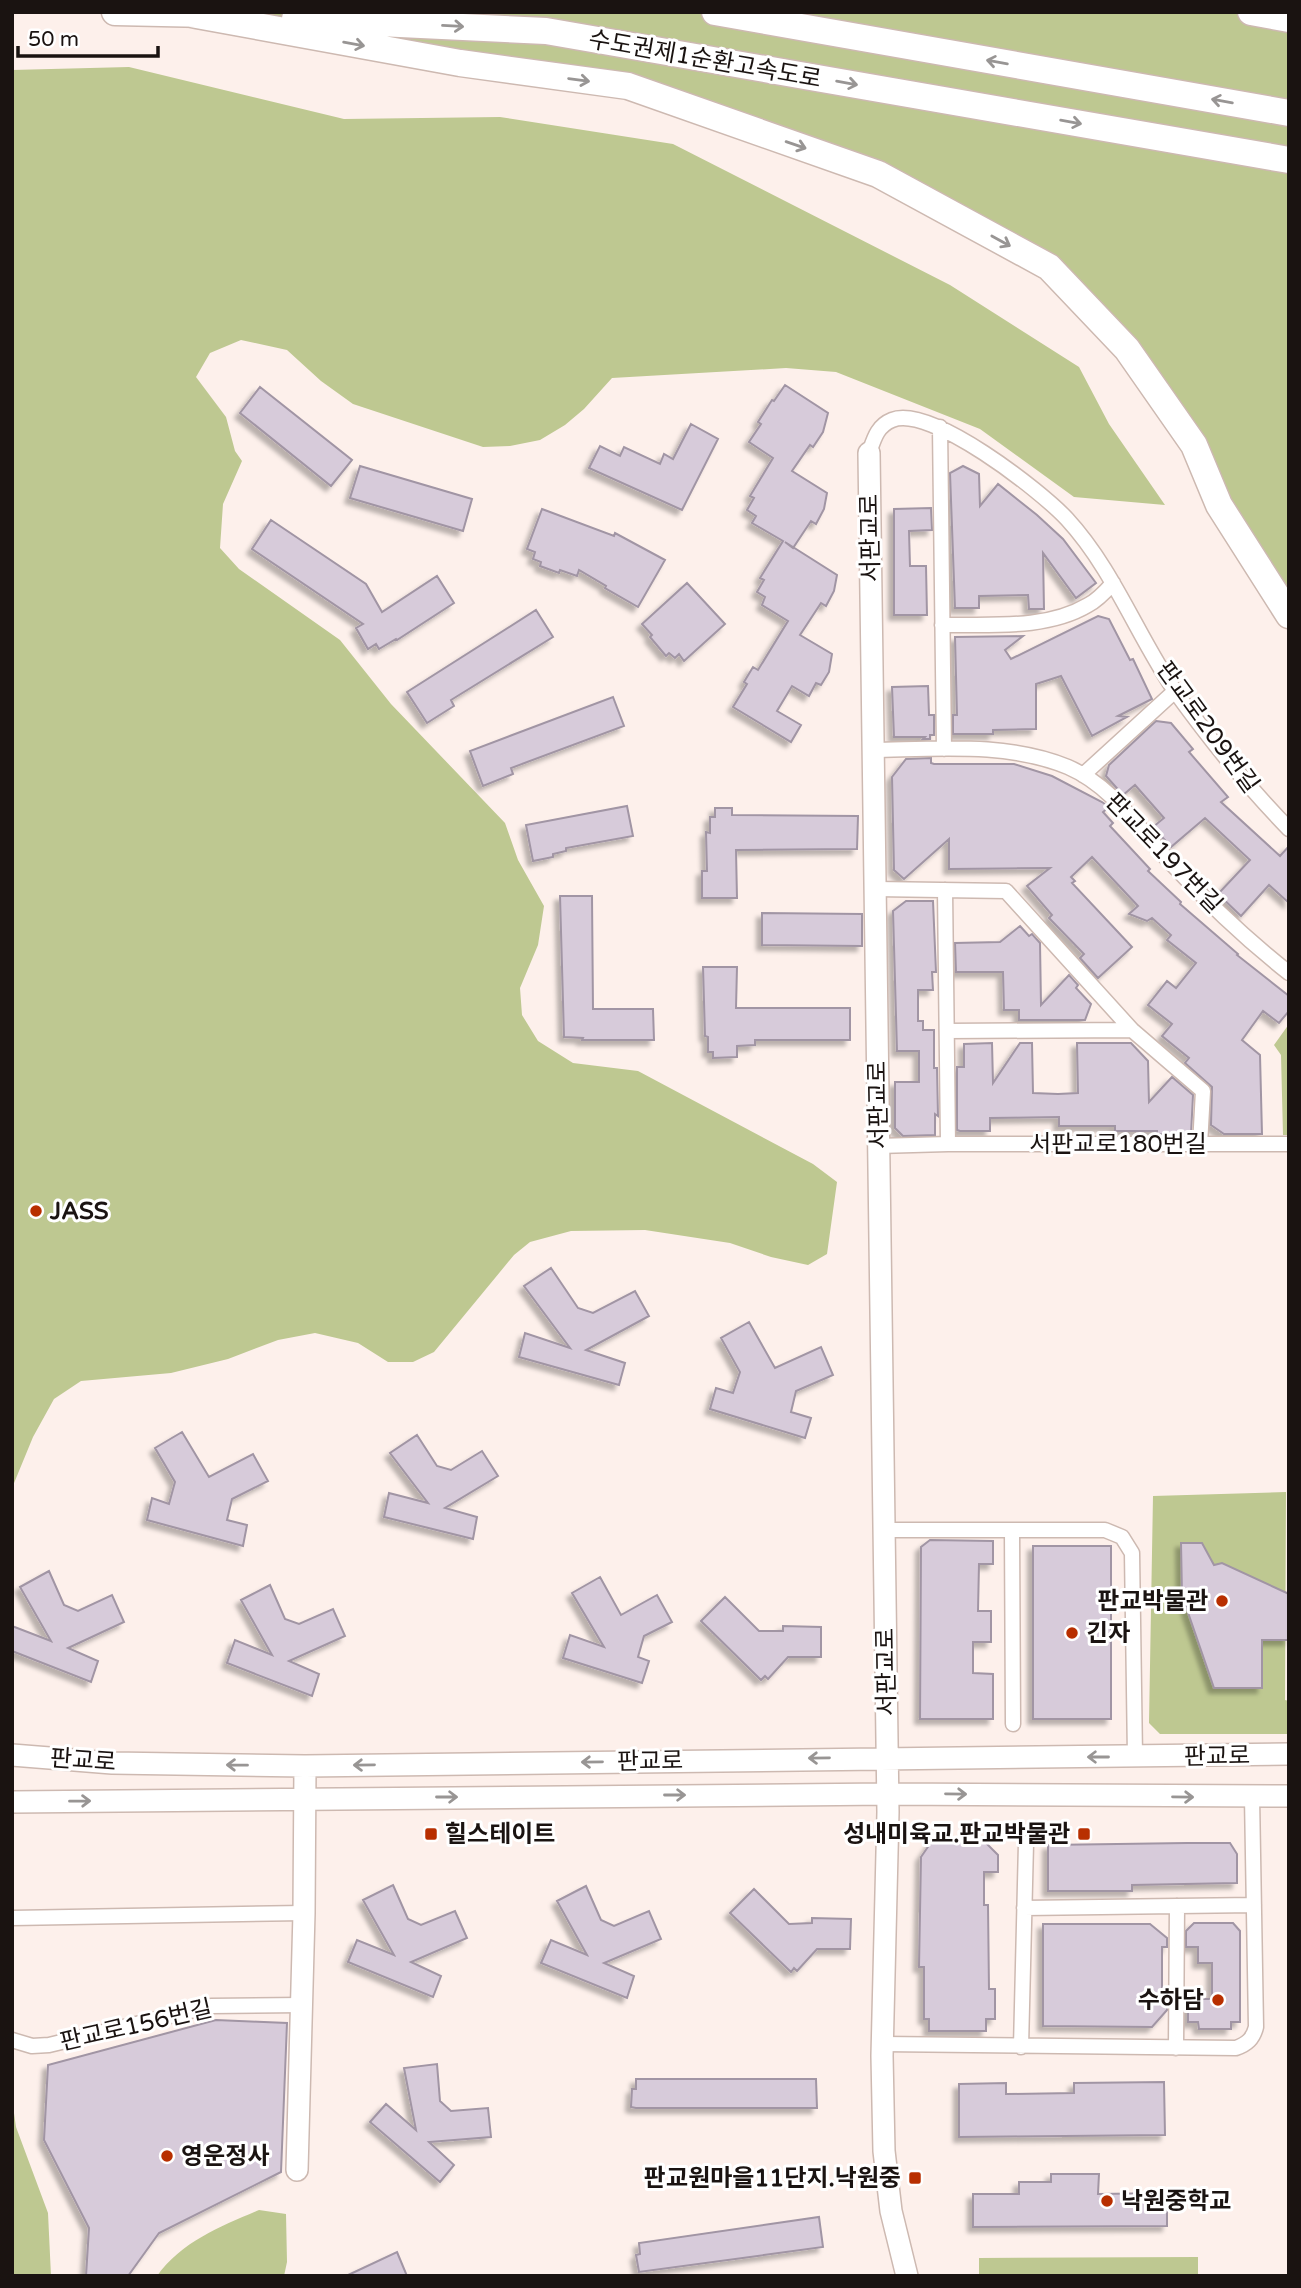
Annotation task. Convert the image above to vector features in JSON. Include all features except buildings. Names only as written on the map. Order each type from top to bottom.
[{"type":"highway","name":"수도권제1순환고속도로","points":[[115,12],[191,13],[546,31],[1289,160]]},
{"type":"highway","name":"수도권제1순환고속도로","points":[[715,12],[1289,113]]},
{"type":"highway","points":[[1251,12],[1289,19]]},
{"type":"highway","points":[[191,13],[460,63],[628,86],[878,174],[1049,267],[1127,349],[1194,445],[1219,505],[1289,615]]},
{"type":"main road","name":"서판교로","points":[[869,453],[888,1794]]},
{"type":"main road","name":"판교로","points":[[12,1755],[112,1763],[305,1766],[1289,1754]]},
{"type":"main road","points":[[297,2170],[305,1766]]},
{"type":"main road","name":"판교로","points":[[12,1802],[888,1794],[1289,1796]]},
{"type":"main road","points":[[888,1794],[883,2044],[884,2151],[891,2211],[907,2276]]},
{"type":"street","name":"판교로209번길","points":[[869,453],[874,437],[881,427],[894,419],[911,417],[940,427],[1004,468],[1066,518],[1113,583],[1175,691],[1243,779],[1289,829]]},
{"type":"street","points":[[940,427],[944,749]]},
{"type":"street","points":[[942,625],[1025,623],[1054,618],[1091,604],[1113,583]]},
{"type":"street","points":[[1083,775],[1175,691]]},
{"type":"street","name":"판교로197번길","points":[[873,750],[944,749],[1025,754],[1068,767],[1083,775],[1124,807],[1170,862],[1232,924],[1289,972]]},
{"type":"street","points":[[876,888],[1006,891],[1132,1030],[1203,1091],[1200,1145]]},
{"type":"street","points":[[945,890],[948,1144]]},
{"type":"street","points":[[947,1031],[1132,1030]]},
{"type":"street","name":"서판교로180번길","points":[[878,1146],[1289,1144]]},
{"type":"street","points":[[884,1530],[1105,1530],[1122,1537],[1132,1553],[1135,1757]]},
{"type":"street","points":[[1012,1530],[1013,1724]]},
{"type":"street","name":"판교로","points":[[1176,2048],[1236,2048],[1249,2041],[1256,2027],[1252,1797]]},
{"type":"street","points":[[1021,2046],[1026,1843]]},
{"type":"street","points":[[1024,1908],[1254,1905]]},
{"type":"street","points":[[883,2044],[1176,2048],[1177,1906]]},
{"type":"street","points":[[12,1918],[304,1913]]},
{"type":"street","name":"판교로156번길","points":[[12,2040],[32,2046],[49,2045],[211,2006],[302,2005]]},
{"type":"green space","points":[[206,12],[1289,12],[1289,615],[1194,445],[1049,267],[878,174],[628,86]]},
{"type":"green space","points":[[129,67],[344,119],[500,117],[673,144],[950,285],[1079,367],[1109,424],[1165,505],[1074,497],[980,429],[836,372],[786,368],[612,378],[584,409],[565,425],[540,440],[510,446],[483,447],[353,404],[321,381],[287,350],[241,340],[210,353],[196,377],[226,417],[235,451],[242,461],[223,504],[220,548],[239,569],[340,640],[391,704],[505,823],[518,860],[544,906],[538,945],[520,988],[522,1015],[538,1041],[573,1063],[638,1071],[813,1164],[837,1182],[827,1254],[808,1265],[771,1257],[730,1243],[645,1230],[571,1231],[530,1242],[514,1255],[434,1352],[413,1362],[388,1362],[358,1343],[315,1333],[278,1340],[228,1359],[171,1373],[81,1381],[54,1399],[33,1437],[12,1488],[12,70]]},
{"type":"green space","points":[[1289,1024],[1289,1135],[1283,1135],[1281,1055],[1274,1045]]},
{"type":"green space","points":[[1286,1492],[1285,1700],[1289,1701],[1289,1734],[1160,1734],[1149,1723],[1153,1496]]},
{"type":"green space","points":[[12,2099],[16,2127],[48,2213],[51,2276],[12,2276]]},
{"type":"green space","points":[[259,2210],[286,2214],[287,2262],[284,2276],[157,2276],[178,2253],[191,2244]]},
{"type":"green space","points":[[1198,2257],[1198,2276],[979,2276],[979,2258]]},
{"type":"place","name":"JASS","points":[[36,1211]]},
{"type":"place","name":"판교박물관","points":[[1222,1601]]},
{"type":"place","name":"긴자","points":[[1072,1633]]},
{"type":"place","name":"힐스테이트","points":[[431,1834]]},
{"type":"place","name":"성내미육교.판교박물관","points":[[1084,1834]]},
{"type":"place","name":"수하담","points":[[1218,2000]]},
{"type":"place","name":"영운정사","points":[[167,2156]]},
{"type":"place","name":"판교원마을11단지.낙원중","points":[[915,2178]]},
{"type":"place","name":"낙원중학교","points":[[1107,2201]]}]
